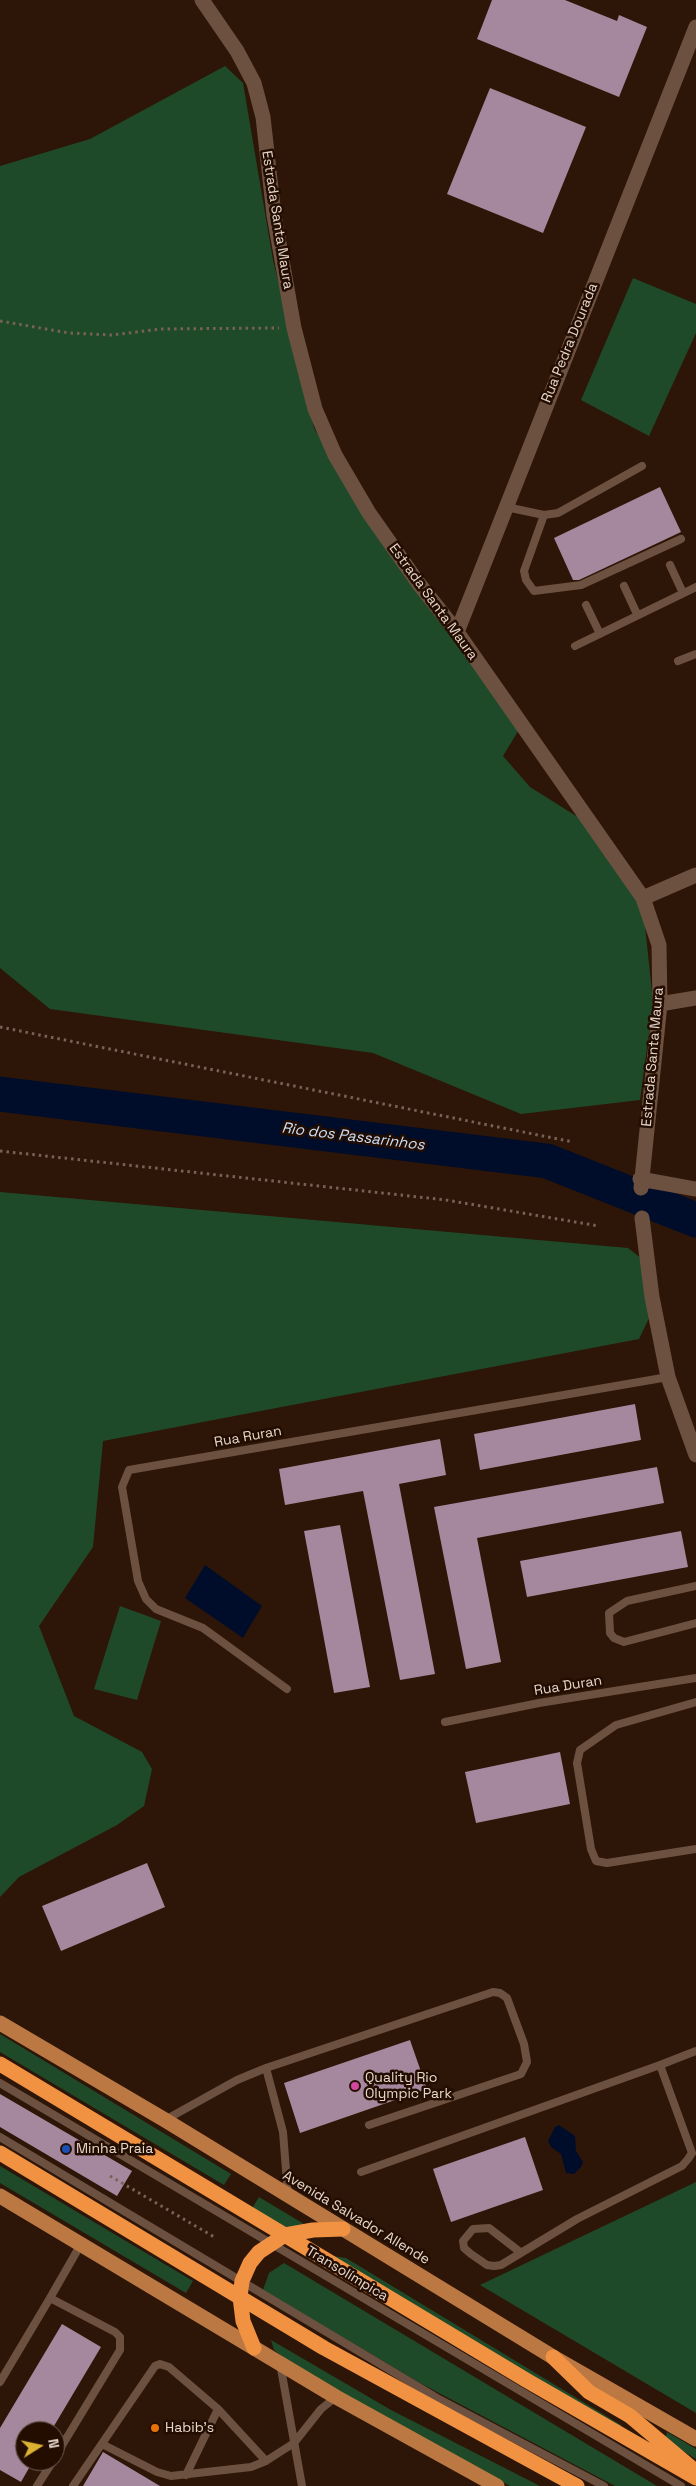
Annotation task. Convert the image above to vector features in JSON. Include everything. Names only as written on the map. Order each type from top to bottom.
[{"type":"highway","points":[[0,2064],[526,2380],[696,2478]]},
{"type":"highway","points":[[0,2153],[414,2399],[577,2486]]},
{"type":"highway","points":[[254,2348],[243,2321],[240,2297],[242,2281],[250,2263],[259,2252],[285,2235],[313,2230],[343,2229]]},
{"type":"highway","points":[[553,2357],[589,2392],[630,2416],[696,2472]]},
{"type":"main road","name":"Avenida Salvador Allende","points":[[0,2023],[165,2120],[553,2357],[696,2439]]},
{"type":"main road","points":[[0,2196],[336,2397],[497,2486]]},
{"type":"street","name":"Estrada Santa Maura","points":[[202,0],[237,51],[254,83],[262,117],[274,215],[294,328],[315,409],[335,455],[369,513],[418,584],[457,632],[643,898],[659,945],[660,1004],[640,1184],[696,1189]]},
{"type":"street","name":"Rua Pedra Dourada","points":[[457,632],[691,52],[696,27]]},
{"type":"street","points":[[643,898],[696,874]]},
{"type":"street","points":[[660,1004],[696,998]]},
{"type":"street","points":[[642,1218],[652,1297],[668,1377],[696,1454]]},
{"type":"lane","points":[[506,507],[544,515],[558,513],[642,466]]},
{"type":"lane","points":[[544,515],[524,571],[526,580],[534,591],[581,585],[681,539]]},
{"type":"lane","points":[[670,565],[683,593]]},
{"type":"lane","points":[[624,586],[637,614]]},
{"type":"lane","points":[[575,646],[637,614],[696,587]]},
{"type":"lane","points":[[586,605],[600,634]]},
{"type":"lane","points":[[678,661],[696,654]]},
{"type":"lane","name":"Rua Ruran","points":[[287,1689],[202,1628],[156,1609],[146,1599],[138,1581],[122,1487],[129,1470],[668,1377]]},
{"type":"lane","points":[[696,1586],[627,1601],[609,1613],[610,1632],[614,1638],[624,1642],[696,1623]]},
{"type":"lane","name":"Rua Duran","points":[[445,1722],[539,1703],[696,1678]]},
{"type":"lane","points":[[696,1702],[616,1725],[580,1750],[577,1763],[591,1849],[596,1861],[607,1863],[696,1849]]},
{"type":"lane","points":[[165,2120],[236,2080],[266,2068],[493,1992],[500,1993],[507,1998],[524,2044],[527,2062],[520,2074],[369,2125]]},
{"type":"lane","points":[[361,2172],[696,2051]]},
{"type":"lane","points":[[520,2252],[490,2228],[473,2228],[463,2241],[464,2248],[471,2254],[494,2266],[520,2252],[577,2219],[682,2166],[688,2159],[692,2153],[660,2065]]},
{"type":"lane","points":[[266,2068],[283,2132],[288,2196]]},
{"type":"lane","name":"Transolímpica","points":[[0,2083],[681,2486]]},
{"type":"lane","points":[[0,2137],[436,2398],[604,2486]]},
{"type":"lane","points":[[0,2382],[82,2244]]},
{"type":"lane","points":[[50,2298],[116,2332],[121,2342],[120,2350],[65,2441]]},
{"type":"lane","points":[[280,2363],[302,2486]]},
{"type":"lane","points":[[73,2486],[155,2366],[160,2364],[169,2367],[218,2409],[266,2461]]},
{"type":"lane","points":[[102,2444],[157,2472],[171,2476],[251,2467],[266,2461],[294,2443],[321,2408],[336,2397]]},
{"type":"lane","points":[[186,2474],[218,2409]]},
{"type":"lane","points":[[37,2486],[46,2471]]},
{"type":"path","points":[[0,321],[69,333],[112,335],[161,329],[294,328]]},
{"type":"path","points":[[0,1027],[573,1142]]},
{"type":"path","points":[[0,1151],[446,1200],[599,1226]]},
{"type":"path","points":[[110,2176],[216,2238]]},
{"type":"green space","points":[[225,66],[243,83],[273,260],[314,428],[405,577],[520,728],[503,756],[530,787],[592,826],[642,897],[653,1002],[640,1100],[521,1114],[373,1053],[50,1009],[0,968],[0,166],[90,139]]},
{"type":"green space","points":[[633,278],[696,304],[696,333],[649,436],[581,400]]},
{"type":"green space","points":[[0,1192],[628,1248],[642,1259],[650,1316],[639,1339],[103,1441],[93,1547],[39,1626],[74,1716],[142,1752],[152,1769],[144,1806],[117,1825],[19,1877],[0,1897]]},
{"type":"green space","points":[[120,1606],[161,1621],[137,1700],[94,1689]]},
{"type":"green space","points":[[0,2034],[231,2174],[224,2185],[0,2052]]},
{"type":"green space","points":[[0,2166],[193,2281],[186,2293],[0,2183]]},
{"type":"green space","points":[[696,2182],[696,2413],[480,2285]]},
{"type":"green space","points":[[259,2197],[304,2224],[288,2233],[251,2210]]},
{"type":"green space","points":[[333,2256],[346,2258],[621,2425],[625,2434]]},
{"type":"green space","points":[[284,2263],[657,2486],[615,2486],[420,2383],[263,2290],[269,2273]]},
{"type":"green space","points":[[271,2340],[391,2410],[540,2486],[510,2486],[319,2385],[274,2350]]},
{"type":"green space","points":[[667,2432],[696,2449],[696,2459],[665,2440]]},
{"type":"water","points":[[205,1565],[262,1606],[243,1638],[185,1598]]},
{"type":"water","points":[[559,2125],[575,2136],[576,2151],[583,2162],[574,2174],[566,2173],[561,2154],[551,2147],[548,2141],[555,2127]]},
{"type":"building","points":[[492,0],[565,0],[617,21],[619,15],[647,27],[619,97],[477,39]]},
{"type":"building","points":[[490,88],[586,127],[543,233],[447,194]]},
{"type":"building","points":[[660,487],[681,532],[579,580],[573,580],[554,538]]},
{"type":"building","points":[[635,1404],[641,1440],[480,1470],[474,1434]]},
{"type":"building","points":[[440,1439],[446,1475],[399,1484],[435,1674],[400,1680],[363,1491],[285,1505],[279,1469]]},
{"type":"building","points":[[657,1467],[664,1503],[477,1538],[501,1662],[466,1669],[434,1507]]},
{"type":"building","points":[[340,1525],[370,1687],[334,1693],[304,1531]]},
{"type":"building","points":[[681,1531],[688,1567],[527,1597],[520,1561]]},
{"type":"building","points":[[560,1752],[570,1804],[476,1823],[465,1772]]},
{"type":"building","points":[[147,1863],[165,1907],[61,1951],[42,1906]]},
{"type":"building","name":"Quality Rio Olympic Park","points":[[410,2040],[427,2089],[300,2133],[284,2083]]},
{"type":"building","name":"Minha Praia","points":[[0,2094],[132,2171],[117,2196],[0,2127]]},
{"type":"building","points":[[525,2137],[543,2190],[451,2222],[433,2169]]},
{"type":"building","points":[[62,2324],[101,2347],[57,2421],[15,2421],[15,2471],[27,2471],[21,2482],[0,2470],[0,2428]]},
{"type":"building","points":[[103,2452],[160,2486],[83,2486]]},
{"type":"waterway","name":"Rio dos Passarinhos","points":[[0,1094],[547,1161],[696,1220]]},
{"type":"place","name":"Quality Rio Olympic Park","points":[[355,2086]]},
{"type":"place","name":"Minha Praia","points":[[66,2149]]},
{"type":"place","name":"Habib's","points":[[155,2428]]}]
